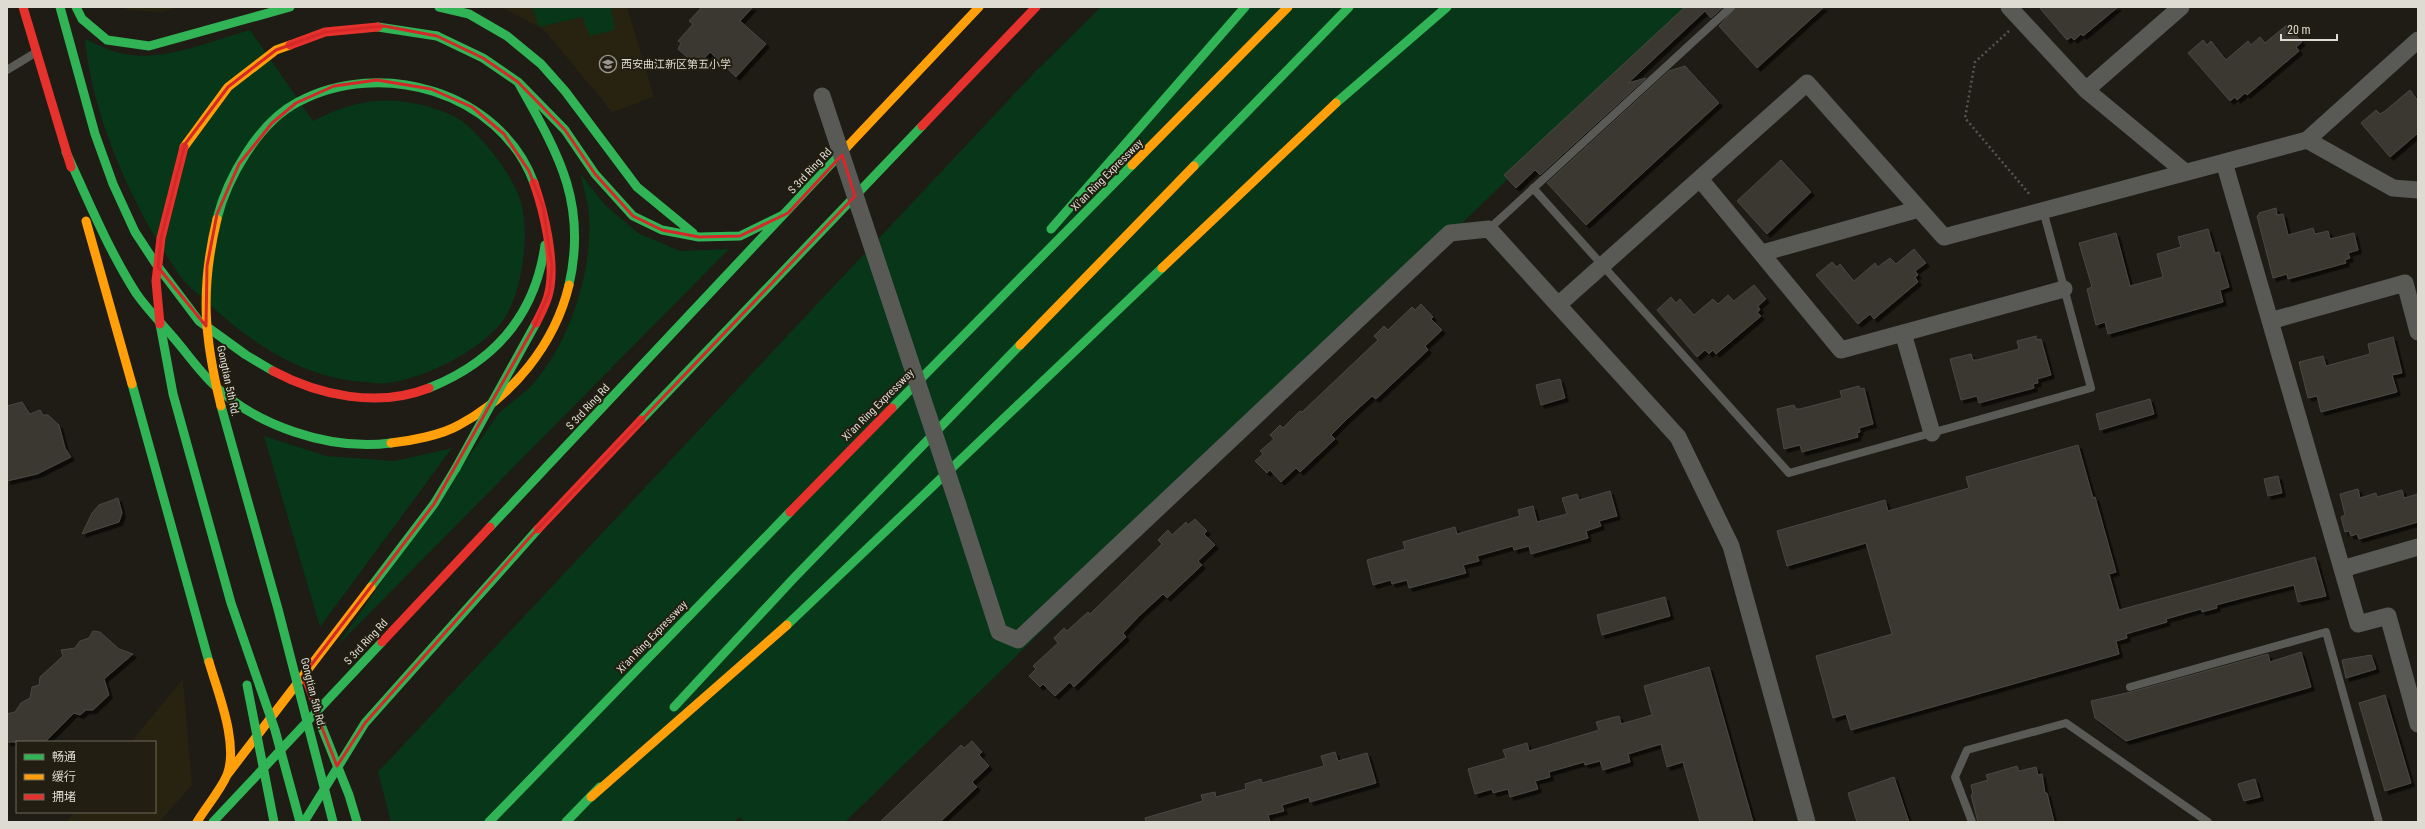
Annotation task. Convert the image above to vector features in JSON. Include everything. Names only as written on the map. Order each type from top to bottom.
[{"type":"main road","points":[[23,7],[66,152],[228,728],[230,750],[227,775]]},
{"type":"main road","points":[[60,7],[102,159],[124,211],[150,257],[198,320],[262,367],[301,386],[353,397],[391,398],[423,390],[462,373],[488,354],[518,321],[530,302],[544,261],[546,233]]},
{"type":"main road","points":[[76,7],[82,19],[107,40],[149,46],[290,7]]},
{"type":"main road","points":[[439,7],[469,14],[507,36],[541,64],[565,91],[637,187],[665,212],[699,237]]},
{"type":"main road","name":"S 3rd Ring Rd","points":[[213,822],[788,213],[979,7]]},
{"type":"main road","points":[[304,822],[365,723],[530,537],[1036,7]]},
{"type":"main road","points":[[1047,234],[1245,7]]},
{"type":"main road","name":"Xi'an Ring Expressway","points":[[489,822],[933,366],[1288,7]]},
{"type":"main road","points":[[666,717],[793,579],[1349,7]]},
{"type":"main road","points":[[1314,122],[1447,7]]},
{"type":"main road","points":[[300,822],[275,730],[231,603],[173,394],[161,336],[156,281],[160,238],[185,144],[228,87],[276,50],[325,32],[384,26],[437,36],[483,58],[518,82],[565,130],[595,174],[633,216],[662,230],[699,237],[740,236],[788,213]]},
{"type":"main road","points":[[591,797],[812,602],[1314,122],[1406,29]]},
{"type":"main road","name":"Gongtian 5th Rd.","points":[[332,822],[290,646],[228,434],[210,364],[205,311],[208,266],[217,214],[239,164],[272,123],[296,103],[334,86],[377,80],[431,89],[472,107],[504,134],[529,170],[543,207],[546,233]]},
{"type":"main road","points":[[66,152],[104,238],[137,294],[211,382],[256,416],[290,431],[328,441],[369,446],[407,441],[458,426],[495,401],[525,372],[547,340],[564,306],[573,267],[576,223],[569,186],[555,148],[518,82]]},
{"type":"main road","points":[[197,822],[227,775],[434,504],[456,468],[535,325],[549,293],[552,267],[546,233]]},
{"type":"main road","points":[[933,366],[1026,258]]},
{"type":"main road","points":[[231,603],[274,822]]},
{"type":"main road","points":[[290,646],[349,795],[357,822]]},
{"type":"main road","points":[[566,822],[655,728]]},
{"type":"street","points":[[2009,7],[2086,90],[2185,172]]},
{"type":"street","points":[[2086,90],[2181,7]]},
{"type":"street","points":[[1558,305],[1807,83],[1944,236],[2307,140],[2418,40]]},
{"type":"street","points":[[822,96],[958,505],[998,632],[1018,640],[1450,233],[1489,228],[1678,437],[1731,546],[1807,822]]},
{"type":"street","points":[[2307,140],[2393,188],[2418,190]]},
{"type":"street","points":[[2224,162],[2358,624],[2388,616],[2418,724]]},
{"type":"street","points":[[1700,178],[1841,350],[2064,289]]},
{"type":"street","points":[[1762,253],[1919,209]]},
{"type":"street","points":[[2270,321],[2404,283],[2418,332]]},
{"type":"street","points":[[1904,333],[1932,433]]},
{"type":"street","points":[[2342,568],[2418,547]]},
{"type":"lane","points":[[1489,228],[1731,7]]},
{"type":"lane","points":[[7,70],[36,52]]},
{"type":"lane","points":[[1533,188],[1601,267],[1789,474],[2091,388],[2043,210]]},
{"type":"lane","points":[[2130,688],[2326,632],[2379,822]]},
{"type":"lane","points":[[1972,822],[1955,777],[1967,750],[2066,723],[2208,822]]},
{"type":"path","points":[[2022,20],[1975,62],[1965,118],[2043,210]]},
{"type":"highlighted area","points":[[384,26],[437,36],[483,58],[518,82],[565,130],[595,174],[633,216],[662,230],[699,237],[740,236],[788,213],[842,155],[855,196],[530,537],[365,723],[337,766],[302,677],[434,504],[535,325],[549,293],[552,267],[543,207],[529,171],[504,134],[472,107],[431,89],[377,80],[334,86],[296,103],[272,123],[239,164],[217,214],[207,266],[206,326],[158,267],[161,238],[185,144],[228,87],[276,50],[325,32]]},
{"type":"shaded area","points":[[123,7],[181,7],[161,12],[128,10]]},
{"type":"shaded area","name":"西安曲江新区第五小学","points":[[502,7],[627,7],[654,97],[612,112],[544,30]]},
{"type":"shaded area","points":[[183,679],[192,785],[159,822],[66,822],[74,813],[156,813],[156,741],[132,741]]},
{"type":"green space","points":[[532,7],[624,7],[611,9],[615,30],[590,36],[582,17],[539,27]]},
{"type":"green space","points":[[1101,7],[1685,7],[845,822],[744,822],[739,817],[734,822],[391,822],[378,772],[1034,73]]},
{"type":"green space","points":[[250,30],[313,121],[341,109],[368,102],[395,101],[426,106],[458,118],[474,132],[496,157],[518,194],[522,208],[525,241],[520,278],[509,310],[502,322],[480,343],[434,370],[402,380],[380,383],[344,379],[322,374],[280,357],[242,332],[190,287],[181,277],[164,252],[148,224],[118,164],[96,101],[89,69],[85,39],[119,53],[145,56],[175,52]]},
{"type":"green space","points":[[580,173],[605,205],[638,233],[680,251],[729,249],[337,646],[499,413],[529,388],[556,352],[576,307],[587,259],[589,214],[587,199]]},
{"type":"green space","points":[[264,436],[326,456],[395,461],[452,448],[320,627]]},
{"type":"building","points":[[702,7],[753,7],[740,21],[766,44],[736,77],[710,52],[697,66],[678,49],[681,43],[678,41],[693,24],[689,21]]},
{"type":"building","points":[[1685,7],[1723,7],[1711,18],[1705,11],[1628,83],[1646,78],[1540,175],[1535,170],[1516,188],[1504,175]]},
{"type":"building","points":[[1736,7],[1824,7],[1757,68],[1719,26]]},
{"type":"building","points":[[2039,7],[2118,7],[2083,36],[2081,34],[2074,40],[2071,37],[2067,40]]},
{"type":"building","points":[[2287,25],[2302,42],[2296,47],[2299,51],[2247,95],[2245,93],[2237,100],[2235,97],[2230,101],[2188,53],[2203,40],[2207,45],[2211,41],[2226,60],[2248,41],[2251,45],[2260,37],[2265,43]]},
{"type":"building","points":[[1685,66],[1719,103],[1586,225],[1547,183],[1669,71]]},
{"type":"building","points":[[2410,90],[2418,101],[2418,133],[2390,157],[2361,123],[2376,110],[2380,114],[2385,111]]},
{"type":"building","points":[[1781,160],[1811,192],[1767,234],[1737,201]]},
{"type":"building","points":[[2276,208],[2277,215],[2283,214],[2288,235],[2313,228],[2315,234],[2328,231],[2330,239],[2354,233],[2358,250],[2348,253],[2350,258],[2345,260],[2346,263],[2288,279],[2287,274],[2273,278],[2257,216],[2259,213]]},
{"type":"building","points":[[2208,229],[2215,253],[2219,252],[2229,287],[2220,290],[2223,302],[2108,334],[2105,322],[2096,325],[2087,289],[2092,287],[2079,243],[2116,233],[2130,286],[2163,277],[2157,254],[2181,247],[2178,237]]},
{"type":"building","points":[[1914,249],[1926,263],[1915,271],[1918,275],[1915,277],[1918,282],[1874,319],[1870,314],[1858,324],[1816,275],[1832,262],[1837,267],[1840,264],[1854,281],[1875,263],[1878,267],[1890,258],[1896,264]]},
{"type":"building","points":[[1754,285],[1766,299],[1758,306],[1760,310],[1757,312],[1761,316],[1716,354],[1713,350],[1709,354],[1705,350],[1697,357],[1657,310],[1671,297],[1676,303],[1680,299],[1694,315],[1713,299],[1718,304],[1728,295],[1734,301]]},
{"type":"building","points":[[1421,304],[1433,317],[1431,319],[1442,330],[1425,346],[1428,350],[1376,399],[1372,396],[1348,418],[1331,435],[1335,439],[1300,472],[1296,468],[1281,482],[1270,470],[1267,473],[1255,461],[1263,454],[1260,451],[1274,439],[1270,435],[1280,425],[1283,428],[1300,411],[1302,412],[1378,340],[1374,336],[1384,326],[1388,330],[1412,307],[1415,310]]},
{"type":"building","points":[[2036,336],[2037,340],[2041,339],[2051,375],[2037,379],[2038,383],[2033,384],[2034,388],[1979,403],[1977,396],[1961,400],[1950,359],[1971,354],[1973,360],[1977,360],[2019,349],[2017,341]]},
{"type":"building","points":[[2393,337],[2402,373],[2392,375],[2397,392],[2321,412],[2317,396],[2308,398],[2299,362],[2323,356],[2326,366],[2370,354],[2368,344]]},
{"type":"building","points":[[1560,379],[1565,398],[1541,405],[1536,385]]},
{"type":"building","points":[[1859,386],[1860,389],[1864,388],[1873,424],[1859,428],[1860,432],[1857,433],[1858,437],[1802,452],[1800,445],[1784,449],[1777,409],[1794,405],[1796,409],[1800,409],[1842,398],[1840,391]]},
{"type":"building","points":[[2150,399],[2154,414],[2100,430],[2096,414]]},
{"type":"building","points":[[22,402],[30,414],[40,410],[43,415],[48,415],[59,425],[65,448],[71,457],[37,474],[7,481],[7,406]]},
{"type":"building","points":[[2078,445],[2093,498],[2095,497],[2116,572],[2109,574],[2119,610],[2315,557],[2326,596],[2298,602],[2294,585],[2216,605],[2217,608],[2202,612],[2201,609],[2166,619],[2167,622],[2126,634],[2127,638],[2116,641],[2119,654],[1851,730],[1846,714],[1833,718],[1816,656],[1892,634],[1866,543],[1787,566],[1777,531],[1885,500],[1888,511],[1969,488],[1966,477]]},
{"type":"building","points":[[2278,476],[2282,493],[2268,496],[2264,479]]},
{"type":"building","points":[[2358,489],[2360,498],[2376,493],[2377,497],[2402,490],[2404,498],[2418,494],[2418,522],[2359,539],[2357,534],[2351,536],[2349,531],[2345,532],[2341,517],[2345,515],[2340,494]]},
{"type":"building","points":[[1610,491],[1617,516],[1599,521],[1601,526],[1586,531],[1588,538],[1531,554],[1529,546],[1514,550],[1513,546],[1477,556],[1479,561],[1463,565],[1466,573],[1409,588],[1407,580],[1392,584],[1391,580],[1373,585],[1367,560],[1405,549],[1403,542],[1455,527],[1457,534],[1520,516],[1518,510],[1533,506],[1537,522],[1567,514],[1562,498],[1577,494],[1579,500]]},
{"type":"building","points":[[118,498],[122,513],[119,522],[82,534],[92,513],[99,505]]},
{"type":"building","points":[[1195,519],[1207,531],[1204,534],[1215,545],[1198,561],[1202,565],[1167,598],[1163,594],[1139,616],[1123,633],[1126,637],[1074,687],[1070,682],[1055,696],[1043,684],[1040,687],[1029,676],[1036,669],[1033,666],[1058,643],[1054,638],[1064,628],[1067,631],[1088,612],[1090,614],[1162,544],[1158,540],[1168,530],[1172,535],[1186,522],[1188,525]]},
{"type":"building","points":[[1665,597],[1670,616],[1602,635],[1597,615]]},
{"type":"building","points":[[93,631],[100,632],[119,649],[133,654],[104,679],[109,695],[93,710],[86,710],[80,715],[74,713],[46,741],[7,742],[7,714],[15,712],[21,703],[30,698],[32,687],[39,685],[40,677],[63,656],[61,650],[75,648],[80,641],[89,638]]},
{"type":"building","points":[[2301,652],[2311,687],[2126,741],[2095,718],[2091,701],[2131,692],[2268,654],[2270,662]]},
{"type":"building","points":[[2371,655],[2376,669],[2346,678],[2342,660]]},
{"type":"building","points":[[1709,667],[1753,822],[1700,822],[1683,762],[1667,767],[1661,744],[1628,754],[1630,762],[1603,770],[1600,761],[1585,765],[1584,762],[1549,772],[1550,777],[1535,781],[1538,789],[1510,797],[1508,789],[1493,793],[1492,789],[1475,794],[1468,769],[1506,758],[1503,750],[1527,743],[1529,751],[1599,730],[1596,722],[1619,716],[1621,724],[1652,715],[1644,686]]},
{"type":"building","points":[[2385,695],[2411,783],[2385,791],[2359,703]]},
{"type":"building","points":[[972,741],[982,752],[979,755],[989,766],[972,782],[977,787],[940,822],[880,822],[961,745],[964,748]]},
{"type":"building","points":[[1335,752],[1338,761],[1367,753],[1376,783],[1310,802],[1309,797],[1282,805],[1284,811],[1268,815],[1270,822],[1146,822],[1145,818],[1203,801],[1201,795],[1215,792],[1216,797],[1246,789],[1245,784],[1261,779],[1262,783],[1324,766],[1321,756]]},
{"type":"building","points":[[2017,766],[2019,771],[2036,767],[2038,775],[2042,774],[2045,793],[2047,793],[2054,822],[1978,822],[1971,795],[1973,794],[1971,785],[1988,780],[1986,775]]},
{"type":"building","points":[[1894,777],[1909,822],[1857,822],[1848,793]]},
{"type":"building","points":[[2255,779],[2260,797],[2244,801],[2238,784]]},
{"type":"traffic: fast","points":[[60,7],[95,134],[113,184],[135,232],[156,264],[199,321],[246,355],[273,371]]},
{"type":"traffic: fast","points":[[76,7],[82,19],[107,40],[149,46],[290,7]]},
{"type":"traffic: fast","points":[[439,7],[469,14],[507,36],[541,64],[565,91],[637,187],[693,233]]},
{"type":"traffic: fast","points":[[1051,229],[1245,7]]},
{"type":"traffic: fast","points":[[1194,166],[1349,7]]},
{"type":"traffic: fast","points":[[1336,103],[1447,7]]},
{"type":"traffic: fast","points":[[378,27],[437,36]]},
{"type":"traffic: fast","points":[[437,36],[483,58],[518,82],[565,130],[595,174],[633,216],[662,230],[699,237],[740,236],[783,215]]},
{"type":"traffic: fast","points":[[518,82],[545,131],[565,178],[575,228],[574,255],[569,285]]},
{"type":"traffic: fast","points":[[217,219],[228,186],[237,169],[258,137],[270,123],[298,102],[330,89],[365,83],[400,84],[434,92],[466,105],[494,125],[517,151],[534,183]]},
{"type":"traffic: fast","points":[[641,420],[922,126]]},
{"type":"traffic: fast","points":[[490,527],[846,148]]},
{"type":"traffic: fast","points":[[66,152],[107,242],[136,293],[210,381],[228,397],[248,411],[271,423],[294,432],[319,439],[343,443],[391,443]]},
{"type":"traffic: fast","points":[[892,408],[1132,165]]},
{"type":"traffic: fast","points":[[429,388],[473,365],[492,350],[508,333],[521,315],[532,294],[540,270],[545,245]]},
{"type":"traffic: fast","points":[[787,625],[1162,268]]},
{"type":"traffic: fast","points":[[456,468],[536,323]]},
{"type":"traffic: fast","points":[[160,324],[173,394],[231,603],[275,730],[300,822]]},
{"type":"traffic: fast","points":[[674,707],[793,579],[1020,345]]},
{"type":"traffic: fast","points":[[132,384],[209,662]]},
{"type":"traffic: fast","points":[[221,406],[278,609],[333,822]]},
{"type":"traffic: fast","points":[[371,587],[434,504],[456,468]]},
{"type":"traffic: fast","points":[[489,822],[790,512]]},
{"type":"traffic: fast","points":[[304,822],[365,723],[538,529]]},
{"type":"traffic: fast","points":[[213,822],[382,642]]},
{"type":"traffic: fast","points":[[247,685],[274,822]]},
{"type":"traffic: fast","points":[[319,720],[349,795],[357,822]]},
{"type":"traffic: fast","points":[[566,822],[600,787]]},
{"type":"traffic: slow","points":[[846,148],[979,7]]},
{"type":"traffic: slow","points":[[1132,165],[1288,7]]},
{"type":"traffic: slow","points":[[184,147],[228,87],[276,50],[290,45]]},
{"type":"traffic: slow","points":[[1162,268],[1336,103]]},
{"type":"traffic: slow","points":[[1020,345],[1194,166]]},
{"type":"traffic: slow","points":[[217,219],[208,268],[206,313],[211,358],[221,406]]},
{"type":"traffic: slow","points":[[86,221],[132,384]]},
{"type":"traffic: slow","points":[[391,443],[426,437],[452,429],[497,400],[529,367],[542,348],[553,328],[569,285]]},
{"type":"traffic: slow","points":[[227,775],[371,587]]},
{"type":"traffic: slow","points":[[591,797],[787,625]]},
{"type":"traffic: slow","points":[[197,822],[224,781],[230,763],[231,749],[226,718],[209,662]]},
{"type":"traffic: jam","points":[[23,7],[71,167]]},
{"type":"traffic: jam","points":[[922,126],[1036,7]]},
{"type":"traffic: jam","points":[[290,45],[325,32],[378,27]]},
{"type":"traffic: jam","points":[[160,324],[156,281],[161,238],[184,147]]},
{"type":"traffic: jam","points":[[534,183],[545,222],[551,266],[551,280],[548,296],[544,308],[536,323]]},
{"type":"traffic: jam","points":[[273,371],[310,387],[330,393],[350,396],[370,398],[390,397],[410,394],[429,388]]},
{"type":"traffic: jam","points":[[790,512],[892,408]]},
{"type":"traffic: jam","points":[[538,529],[641,420]]},
{"type":"traffic: jam","points":[[382,642],[490,527]]},
{"type":"place","name":"西安曲江新区第五小学","points":[[608,64]]}]
